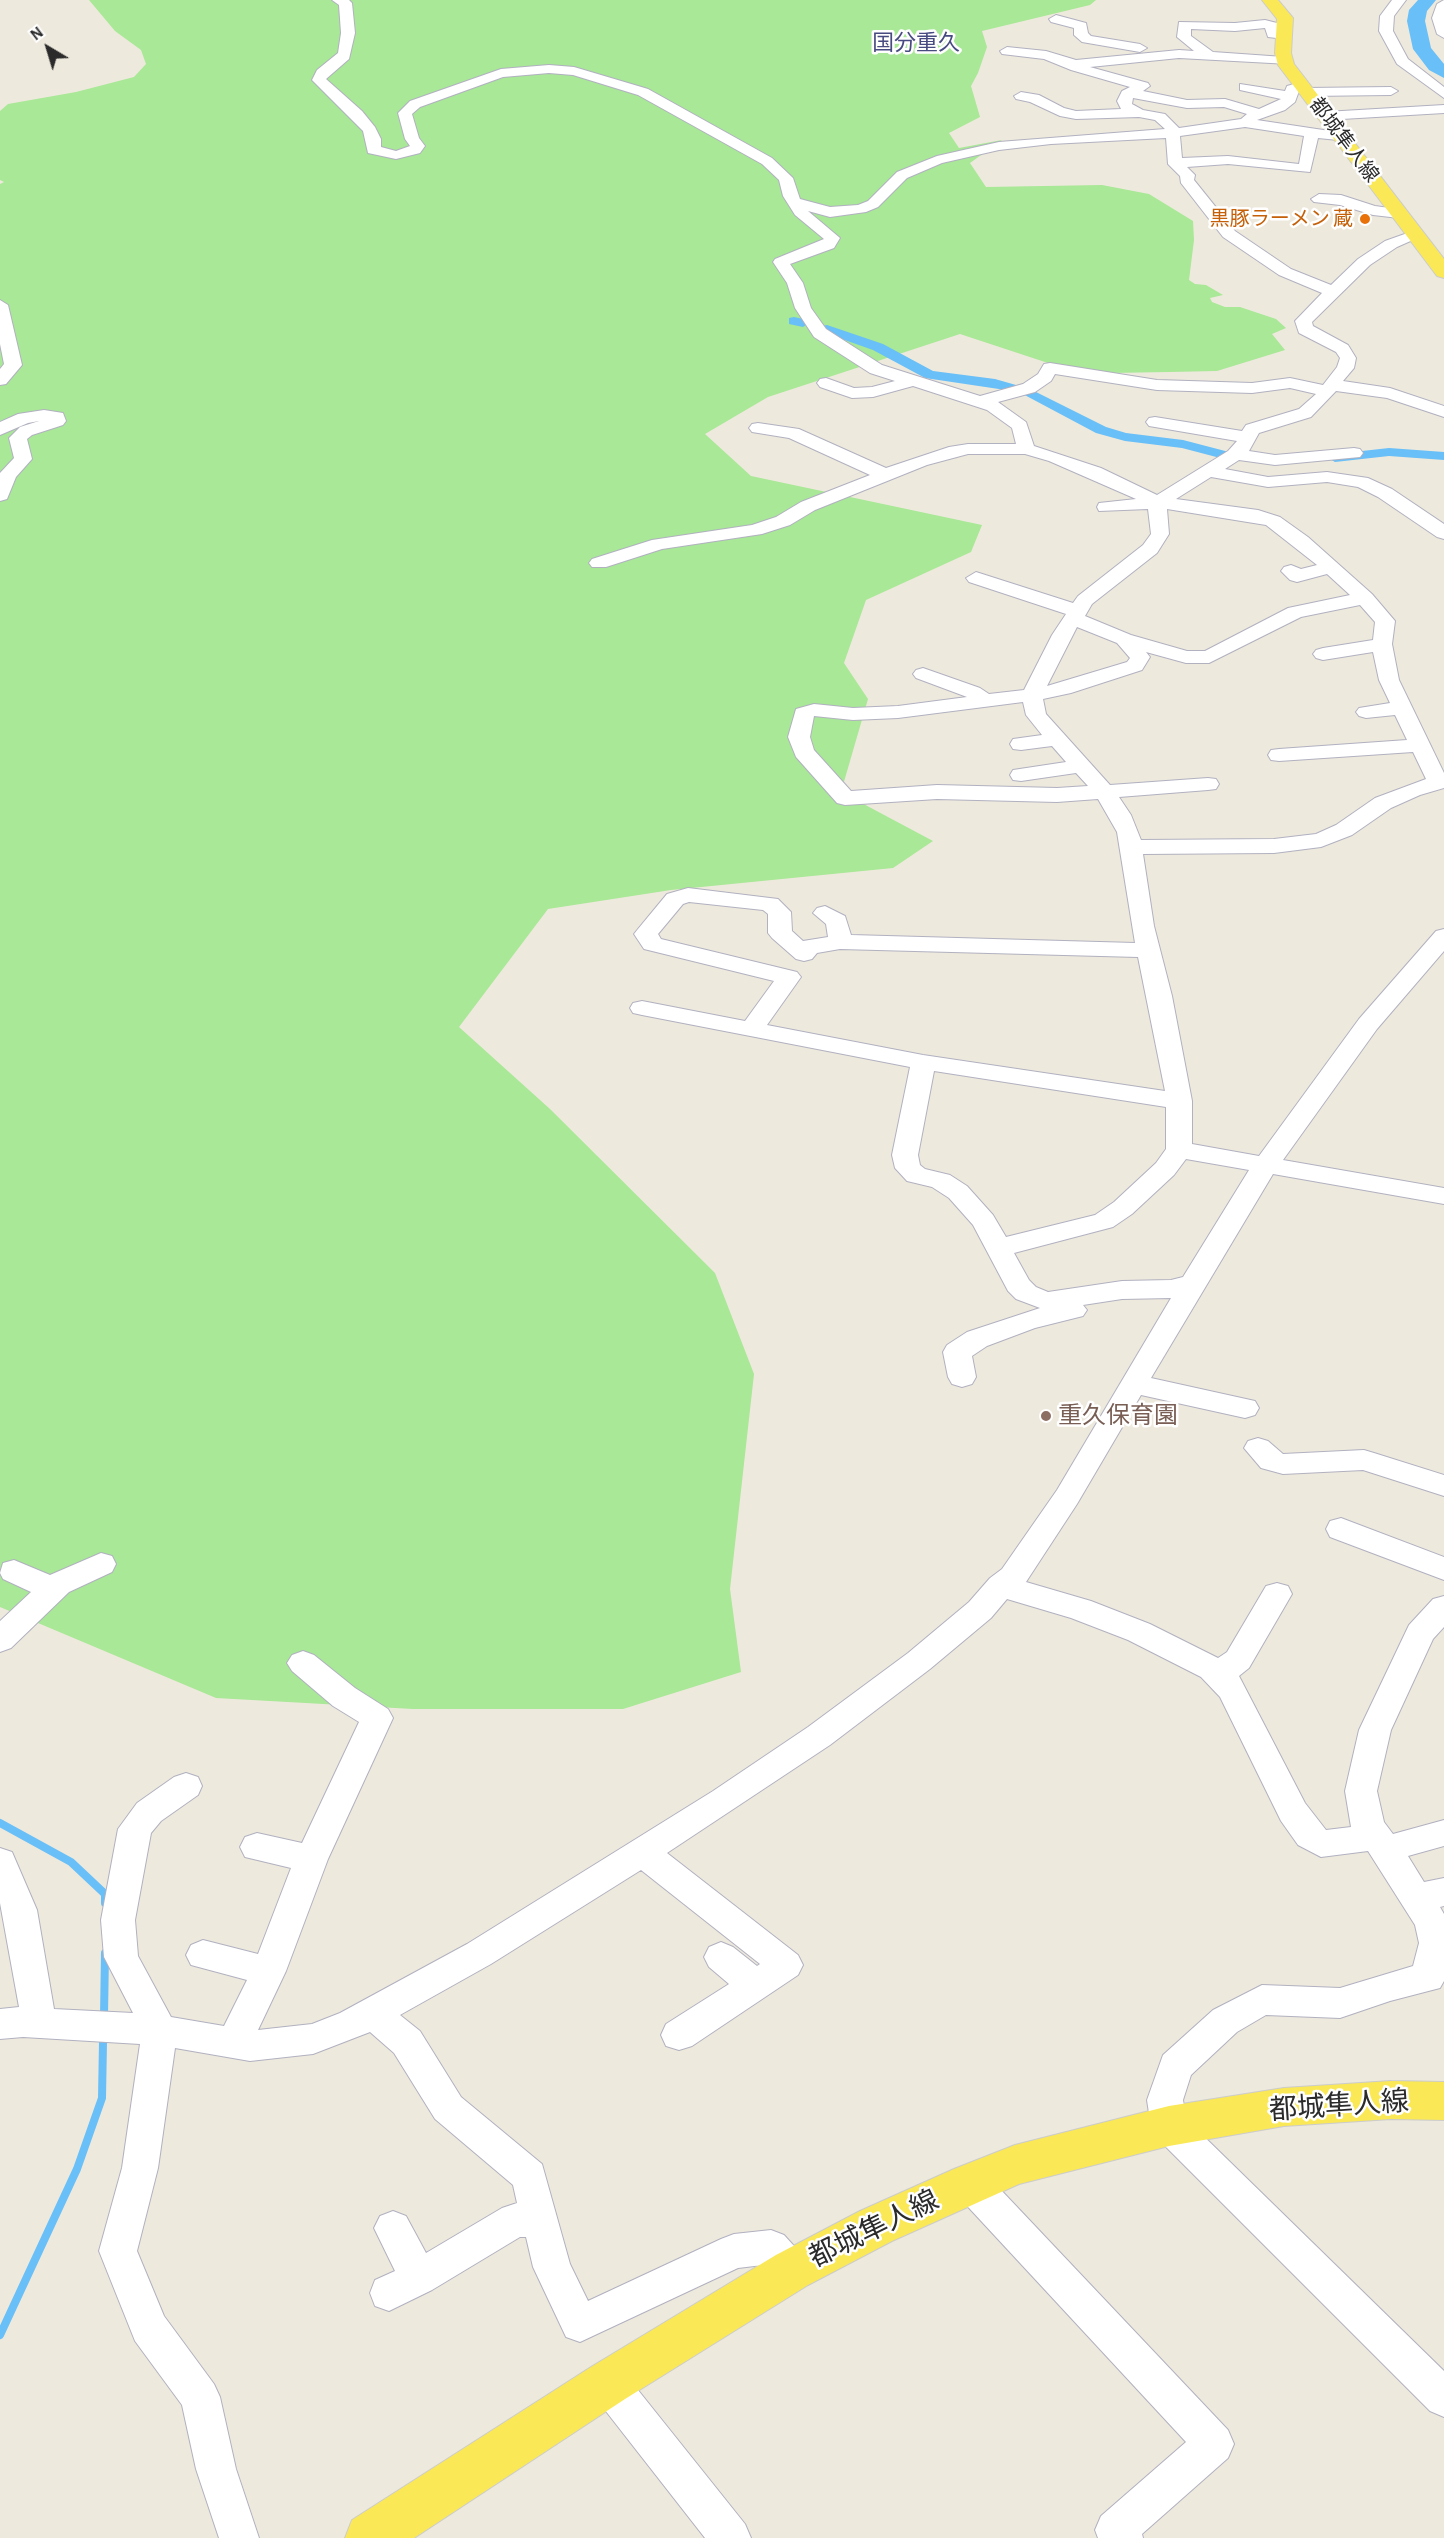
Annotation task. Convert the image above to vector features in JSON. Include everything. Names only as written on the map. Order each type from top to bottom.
[{"type":"main road","points":[[1270,0],[1285,18],[1284,61]]},
{"type":"main road","name":"都城隼人線","points":[[1284,61],[1300,92],[1325,116],[1444,272]]},
{"type":"main road","name":"都城隼人線","points":[[370,2538],[608,2384],[792,2270],[876,2226],[1015,2165],[1169,2126],[1284,2107],[1392,2100],[1444,2101]]},
{"type":"street","points":[[1399,0],[1387,16],[1386,31],[1402,61],[1444,94]]},
{"type":"street","points":[[342,2],[348,33],[342,59],[322,73],[319,80],[357,114],[370,130],[374,139],[373,150],[378,153],[396,155],[415,150],[418,146],[411,139],[405,114],[415,104],[501,73],[549,69],[574,71],[643,92],[767,161],[786,178],[791,196],[800,212],[832,238],[828,245],[781,262],[795,283],[803,308],[820,333],[832,343],[876,369],[910,382],[984,401],[1020,426],[1026,449]]},
{"type":"street","points":[[1444,4],[1439,18],[1444,34]]},
{"type":"street","points":[[1056,19],[1081,26],[1081,35],[1087,39],[1179,54],[1284,61]]},
{"type":"street","points":[[1209,56],[1181,29],[1265,24],[1272,26],[1272,34],[1285,35]]},
{"type":"street","points":[[1444,44],[1442,47],[1444,50]]},
{"type":"street","points":[[1007,51],[1056,58],[1136,89],[1187,104],[1225,103],[1259,113]]},
{"type":"street","points":[[1040,69],[1179,54]]},
{"type":"street","points":[[1031,57],[1056,58]]},
{"type":"street","points":[[1139,113],[1126,106],[1124,101],[1136,89],[1168,86]]},
{"type":"street","points":[[1245,87],[1300,92],[1391,91]]},
{"type":"street","points":[[1245,123],[1259,113],[1280,106],[1300,92]]},
{"type":"street","points":[[1021,96],[1034,98],[1060,112],[1076,115],[1139,113],[1160,117],[1172,127],[1174,133],[1175,163],[1188,175],[1186,180],[1229,234],[1285,272],[1331,291]]},
{"type":"street","points":[[1325,116],[1444,109]]},
{"type":"street","points":[[796,203],[830,212],[861,209],[873,204],[902,175],[937,160],[999,146],[1050,140],[1174,133],[1245,123],[1338,136]]},
{"type":"street","points":[[1175,163],[1228,160],[1305,169],[1312,132]]},
{"type":"street","points":[[1319,199],[1337,199],[1373,210],[1399,213]]},
{"type":"street","points":[[1158,502],[1235,454],[1245,445],[1247,437],[1256,427],[1308,411],[1345,368],[1347,354],[1302,325],[1308,314],[1376,253],[1416,235]]},
{"type":"street","points":[[0,305],[13,365],[0,380]]},
{"type":"street","points":[[984,401],[1029,388],[1045,377],[1050,368],[1095,377],[1157,385],[1234,388],[1290,383],[1385,392],[1444,412]]},
{"type":"street","points":[[826,383],[852,393],[873,392],[910,382]]},
{"type":"street","points":[[1401,416],[1406,398]]},
{"type":"street","points":[[0,430],[24,418],[44,415],[57,417],[57,421],[26,431],[18,438],[23,459],[8,475],[0,495]]},
{"type":"street","points":[[1155,422],[1247,437]]},
{"type":"street","points":[[758,428],[793,433],[888,476]]},
{"type":"street","points":[[1055,457],[1072,445]]},
{"type":"street","points":[[599,563],[685,538],[755,531],[783,521],[808,506],[949,452],[1026,449],[1102,467],[1158,502]]},
{"type":"street","points":[[1235,454],[1275,460],[1354,453]]},
{"type":"street","points":[[1206,471],[1268,482],[1327,477],[1362,482],[1385,493],[1444,533]]},
{"type":"street","points":[[999,1248],[1104,1221],[1124,1208],[1165,1169],[1179,1150],[1179,1101],[1149,950],[1142,926],[1132,847],[1120,814],[1083,766],[1036,715],[1032,695],[1085,600],[1150,549],[1160,534],[1157,519],[1158,502]]},
{"type":"street","points":[[1107,507],[1158,502],[1266,518],[1301,541],[1365,598],[1386,623],[1382,644],[1389,680],[1441,782],[1383,802],[1344,830],[1321,840],[1274,846],[1132,847]]},
{"type":"street","points":[[1291,571],[1297,576],[1332,567]]},
{"type":"street","points":[[976,578],[1075,615],[1124,639],[1186,657],[1209,657],[1295,612],[1365,598]]},
{"type":"street","points":[[1083,766],[1021,769],[937,792],[844,798],[804,752],[799,737],[803,713],[814,710],[853,714],[898,712],[1064,689],[1136,666],[1140,657],[1124,639]]},
{"type":"street","points":[[1323,654],[1382,644]]},
{"type":"street","points":[[923,674],[974,692],[984,700]]},
{"type":"street","points":[[1366,712],[1403,708]]},
{"type":"street","points":[[1021,769],[1059,740]]},
{"type":"street","points":[[1279,755],[1421,745]]},
{"type":"street","points":[[1021,769],[1057,795],[1208,784]]},
{"type":"street","points":[[789,977],[652,944],[646,934],[675,899],[688,895],[770,904],[779,912],[780,933],[804,954]]},
{"type":"street","points":[[825,913],[837,921],[840,942]]},
{"type":"street","points":[[0,2024],[39,2023],[160,2030],[233,2045],[250,2046],[313,2039],[372,2012],[479,1953],[725,1800],[828,1730],[963,1625],[1001,1586],[1013,1577],[1067,1497],[1135,1384],[1183,1286],[1225,1229],[1265,1166],[1368,1024],[1444,936]]},
{"type":"street","points":[[753,1027],[809,947],[840,942],[1149,950]]},
{"type":"street","points":[[642,1008],[753,1027],[923,1062],[1179,1101]]},
{"type":"street","points":[[923,1062],[904,1155],[908,1168],[916,1174],[941,1181],[958,1192],[984,1221],[1018,1285],[1026,1293],[1046,1301],[1122,1290],[1183,1286]]},
{"type":"street","points":[[1179,1150],[1444,1196]]},
{"type":"street","points":[[962,1377],[957,1352],[977,1339],[1029,1320],[1183,1286]]},
{"type":"street","points":[[1135,1384],[1245,1408]]},
{"type":"street","points":[[1258,1448],[1271,1461],[1283,1464],[1364,1460],[1444,1486]]},
{"type":"street","points":[[1341,1529],[1444,1569]]},
{"type":"street","points":[[56,1587],[72,1553]]},
{"type":"street","points":[[0,1640],[56,1587],[101,1564]]},
{"type":"street","points":[[14,1571],[56,1587]]},
{"type":"street","points":[[1001,1586],[1080,1609],[1140,1632],[1220,1674],[1232,1689],[1293,1812],[1310,1836],[1321,1844],[1380,1843],[1444,1833]]},
{"type":"street","points":[[1220,1674],[1238,1660],[1277,1594]]},
{"type":"street","points":[[1444,1608],[1420,1633],[1375,1730],[1361,1791],[1368,1827],[1380,1843],[1431,1894],[1431,1922],[1436,1943],[1436,1983],[1390,1986],[1340,2003],[1262,2000],[1225,2020],[1176,2067],[1165,2100],[1169,2126],[1444,2398]]},
{"type":"street","points":[[233,2045],[269,1971],[311,1859],[377,1718],[344,1697],[303,1663]]},
{"type":"street","points":[[186,1786],[149,1812],[135,1829],[118,1920],[122,1958],[160,2030],[140,2168],[118,2250],[149,2328],[200,2397],[216,2469],[239,2538]]},
{"type":"street","points":[[257,1847],[311,1859]]},
{"type":"street","points":[[643,1851],[670,1876],[713,1906],[786,1965],[679,2035]]},
{"type":"street","points":[[0,1863],[20,1910],[39,2023]]},
{"type":"street","points":[[203,1954],[269,1971]]},
{"type":"street","points":[[721,1957],[755,1985]]},
{"type":"street","points":[[372,2012],[407,2042],[448,2108],[529,2176],[552,2267],[580,2324],[734,2251],[771,2247],[792,2270]]},
{"type":"street","points":[[970,2184],[1214,2444],[1115,2530],[1123,2538]]},
{"type":"street","points":[[393,2228],[404,2285],[515,2220],[540,2220]]},
{"type":"street","points":[[608,2384],[731,2538]]},
{"type":"green space","points":[[89,0],[1096,0],[1090,5],[982,31],[987,47],[971,86],[980,117],[949,133],[959,148],[1002,140],[970,163],[986,187],[1102,185],[1149,194],[1193,221],[1194,240],[1189,280],[1195,284],[1206,285],[1223,295],[1210,298],[1212,302],[1225,307],[1240,307],[1276,319],[1286,328],[1272,334],[1285,350],[1217,371],[1169,372],[1109,373],[1048,363],[960,334],[768,397],[705,434],[751,476],[982,525],[971,552],[866,600],[844,663],[868,699],[841,792],[933,841],[893,868],[671,890],[548,909],[459,1027],[550,1109],[715,1273],[754,1374],[730,1589],[741,1672],[623,1709],[413,1709],[216,1698],[0,1607],[0,184],[4,182],[0,180],[0,111],[8,104],[76,92],[134,77],[146,64],[141,50],[115,31]]},
{"type":"waterway","points":[[1427,0],[1418,10],[1416,21],[1422,49],[1435,66],[1444,72]]},
{"type":"waterway","points":[[794,321],[803,323]]},
{"type":"waterway","points":[[827,329],[878,347],[930,375],[995,383],[1016,389]]},
{"type":"waterway","points":[[1025,392],[1101,430],[1125,437],[1183,444],[1224,455]]},
{"type":"waterway","points":[[1335,458],[1389,452],[1444,456]]},
{"type":"waterway","points":[[0,1823],[71,1862],[105,1894],[105,1903]]},
{"type":"waterway","points":[[104,2016],[105,1953]]},
{"type":"waterway","points":[[0,2335],[77,2169],[102,2098],[103,2042]]},
{"type":"place","name":"黒豚ラーメン 蔵","points":[[1365,219]]},
{"type":"place","name":"重久保育園","points":[[1046,1416]]},
{"type":"district","name":"国分重久","points":[[916,43]]}]
